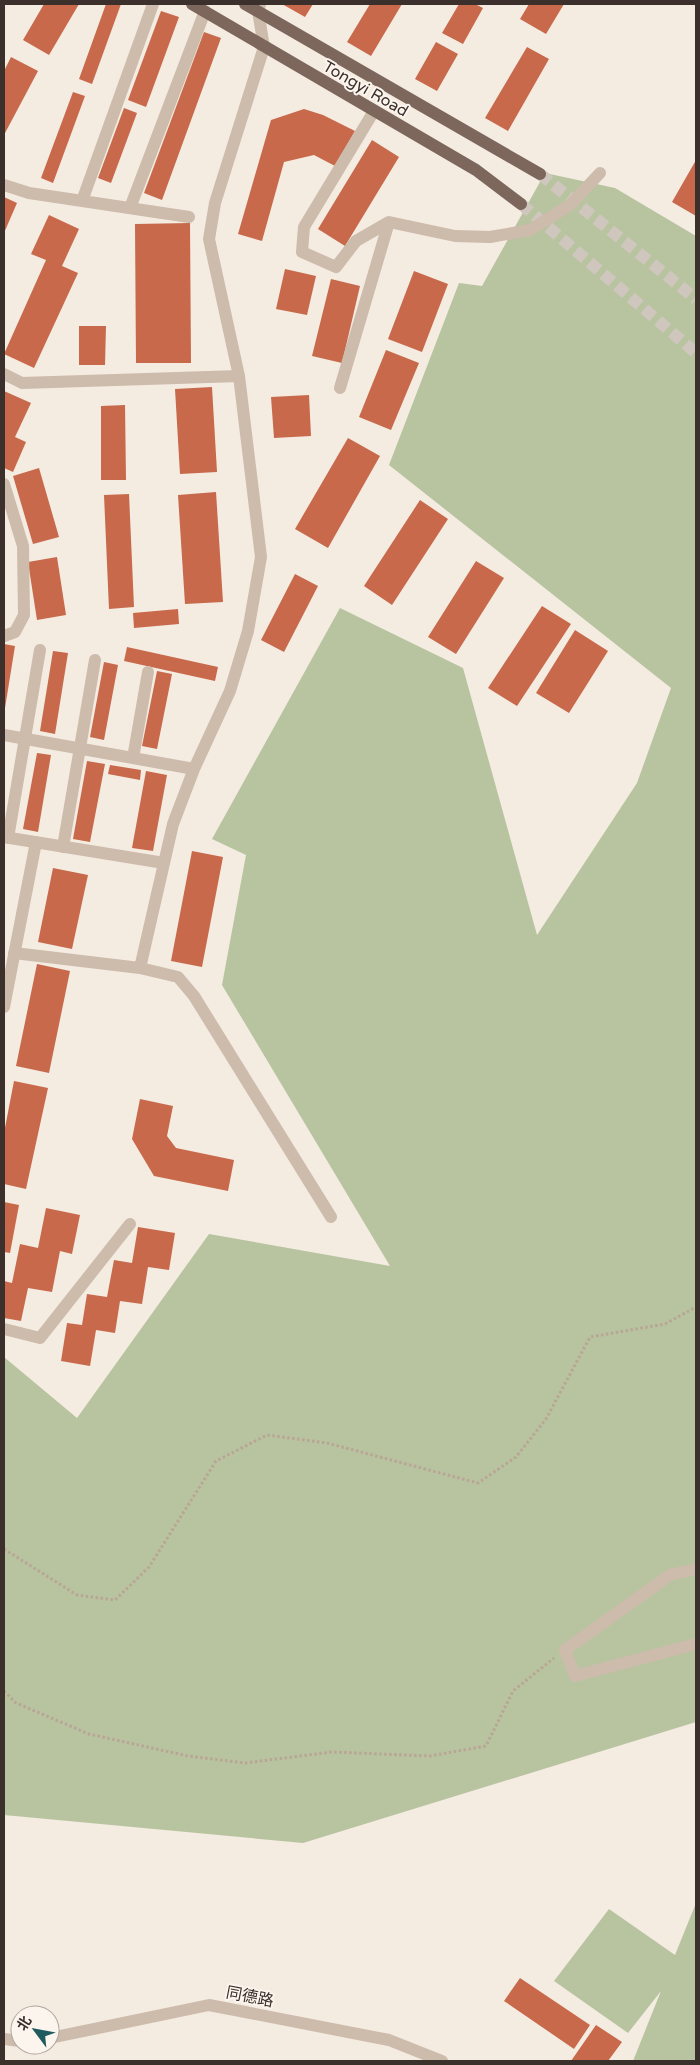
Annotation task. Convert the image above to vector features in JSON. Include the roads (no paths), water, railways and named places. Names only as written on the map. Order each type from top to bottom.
[{"type":"main road","name":"Tongyi Road","points":[[192,4],[476,170],[521,204]]},
{"type":"main road","name":"Tongyi Road","points":[[245,4],[259,7],[540,174]]},
{"type":"street","points":[[82,201],[153,4]]},
{"type":"street","points":[[140,968],[173,824],[194,769],[230,691],[248,632],[261,557],[240,376],[209,239],[215,203],[264,47],[259,7]]},
{"type":"street","points":[[130,208],[204,11]]},
{"type":"street","points":[[374,111],[304,227],[302,252],[336,267],[356,241],[389,222],[455,236],[490,237],[530,230],[570,205],[600,173]]},
{"type":"street","points":[[4,185],[28,193],[189,217]]},
{"type":"street","points":[[340,388],[389,222]]},
{"type":"street","points":[[4,374],[22,383],[240,376]]},
{"type":"street","points":[[4,484],[23,546],[24,615],[15,632],[4,636]]},
{"type":"street","points":[[40,650],[6,837],[164,863]]},
{"type":"street","points":[[63,847],[95,660]]},
{"type":"street","points":[[133,758],[148,672]]},
{"type":"street","points":[[4,735],[194,769]]},
{"type":"street","points":[[4,1007],[36,842]]},
{"type":"street","points":[[14,953],[140,968],[178,977],[194,996],[332,1216]]},
{"type":"street","points":[[4,1329],[40,1338],[130,1224]]},
{"type":"street","points":[[696,1569],[670,1575],[565,1650],[574,1676],[696,1644]]},
{"type":"street","name":"同德路","points":[[60,2036],[209,2005],[389,2040],[442,2061]]},
{"type":"tunnel","points":[[540,174],[696,299]]},
{"type":"tunnel","points":[[521,204],[696,353]]}]
